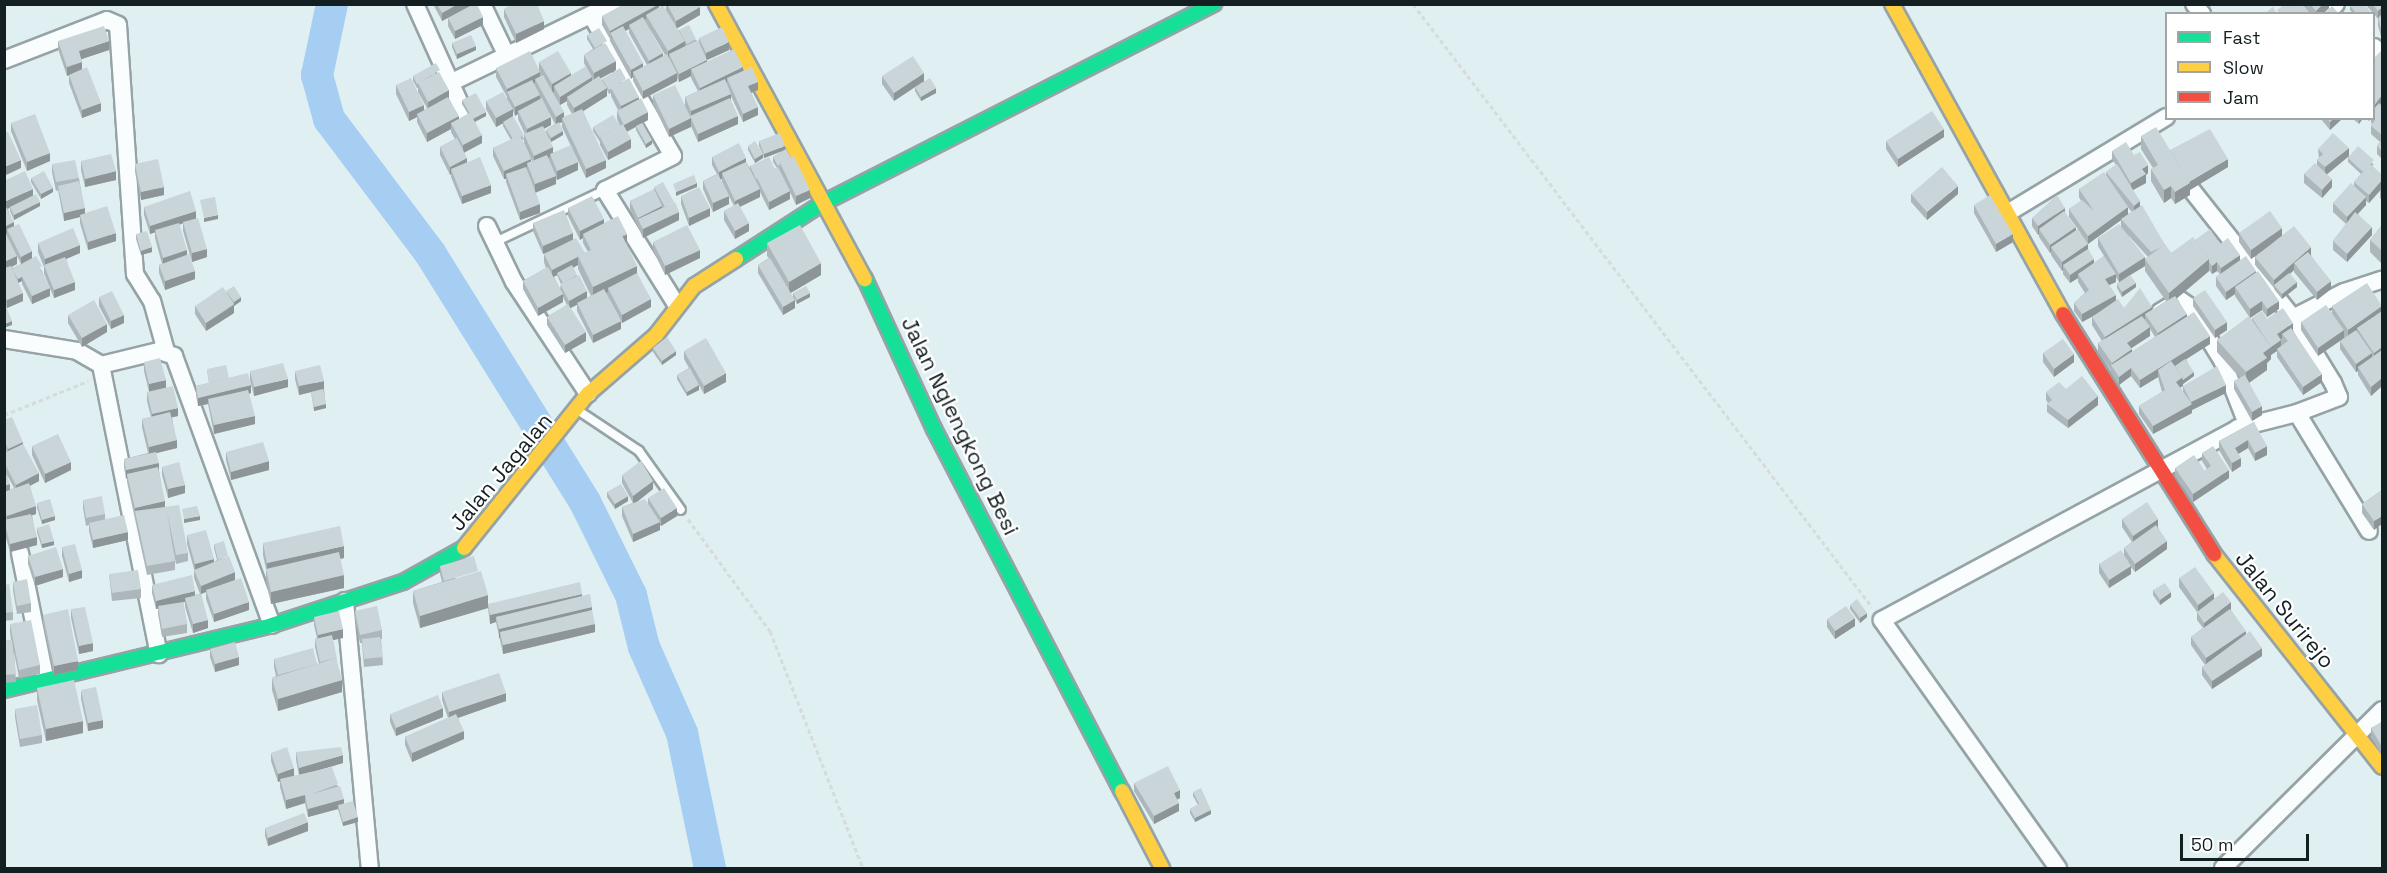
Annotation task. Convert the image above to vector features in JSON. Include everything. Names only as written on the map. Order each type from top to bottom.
[{"type":"street","points":[[415,4],[466,117]]},
{"type":"street","points":[[482,4],[507,54]]},
{"type":"street","points":[[450,83],[613,4]]},
{"type":"street","name":"Jalan Nglengkong Besi","points":[[716,4],[823,202],[1162,868]]},
{"type":"street","name":"Jalan Jagalan","points":[[4,690],[46,682],[272,625],[403,582],[461,552],[579,411],[588,394],[656,335],[676,304],[694,286],[823,202],[1214,4]]},
{"type":"street","name":"Jalan Surirejo","points":[[1892,4],[2006,214],[2088,357],[2163,473],[2199,535],[2260,618],[2360,733],[2382,767]]},
{"type":"street","points":[[591,15],[674,156],[605,190],[676,304]]},
{"type":"street","points":[[4,60],[107,20],[118,25],[135,274],[152,301],[166,351],[174,356],[272,625]]},
{"type":"street","points":[[2006,214],[2165,118]]},
{"type":"street","points":[[2058,868],[1882,620],[2163,473],[2247,424],[2297,413],[2339,394],[2293,318],[2196,202],[2150,125]]},
{"type":"street","points":[[487,226],[514,282],[588,394]]},
{"type":"street","points":[[2293,318],[2344,292],[2382,280]]},
{"type":"street","points":[[2147,321],[2180,300],[2186,303],[2223,362],[2247,424]]},
{"type":"street","points":[[4,339],[77,351],[102,370],[159,654]]},
{"type":"street","points":[[2088,357],[2108,345]]},
{"type":"street","points":[[102,370],[166,351]]},
{"type":"street","points":[[2297,413],[2369,531]]},
{"type":"street","points":[[20,553],[46,682]]},
{"type":"street","points":[[345,601],[370,868]]},
{"type":"street","points":[[2223,868],[2382,710]]},
{"type":"lane","points":[[495,242],[605,190]]},
{"type":"lane","points":[[579,411],[639,451],[681,510]]},
{"type":"path","points":[[1413,4],[1882,620]]},
{"type":"path","points":[[4,415],[102,370]]},
{"type":"path","points":[[681,510],[770,631],[863,868]]},
{"type":"building","points":[[437,4],[458,4],[442,13]]},
{"type":"building","points":[[477,4],[483,17],[455,31],[448,18]]},
{"type":"building","points":[[512,4],[537,4],[544,21],[516,34],[504,9]]},
{"type":"building","points":[[624,4],[659,4],[610,31],[602,16]]},
{"type":"building","points":[[667,4],[699,4],[700,7],[676,21]]},
{"type":"building","points":[[2285,4],[2302,4],[2308,12],[2278,12],[2277,10]]},
{"type":"building","points":[[2310,4],[2323,4],[2316,11]]},
{"type":"building","points":[[2364,4],[2370,12],[2355,12],[2350,6]]},
{"type":"building","points":[[2372,4],[2382,4],[2382,7],[2378,11]]},
{"type":"building","points":[[663,5],[685,41],[668,51],[646,15]]},
{"type":"building","points":[[2332,6],[2337,12],[2326,12]]},
{"type":"building","points":[[2273,7],[2276,12],[2267,12]]},
{"type":"building","points":[[2382,14],[2382,32],[2378,18]]},
{"type":"building","points":[[643,17],[663,53],[649,61],[629,25]]},
{"type":"building","points":[[689,25],[696,39],[687,44],[679,30]]},
{"type":"building","points":[[104,26],[109,41],[79,51],[82,62],[67,67],[58,41]]},
{"type":"building","points":[[623,26],[643,63],[631,70],[610,33]]},
{"type":"building","points":[[722,27],[729,42],[706,53],[699,38]]},
{"type":"building","points":[[599,28],[607,41],[595,48],[587,35]]},
{"type":"building","points":[[471,35],[476,46],[457,54],[452,43]]},
{"type":"building","points":[[698,40],[707,60],[679,74],[669,54]]},
{"type":"building","points":[[605,43],[616,61],[594,73],[584,55]]},
{"type":"building","points":[[734,49],[743,67],[700,88],[691,69]]},
{"type":"building","points":[[2382,50],[2382,95],[2375,104],[2375,57]]},
{"type":"building","points":[[530,51],[540,72],[507,89],[496,68]]},
{"type":"building","points":[[558,51],[571,73],[552,84],[539,62]]},
{"type":"building","points":[[667,54],[677,73],[643,91],[633,72]]},
{"type":"building","points":[[913,56],[924,73],[894,93],[882,76]]},
{"type":"building","points":[[436,63],[440,70],[417,84],[413,76]]},
{"type":"building","points":[[586,66],[592,77],[560,97],[554,86]]},
{"type":"building","points":[[87,67],[101,103],[82,110],[69,75]]},
{"type":"building","points":[[752,67],[758,82],[748,86],[758,107],[743,114],[727,78]]},
{"type":"building","points":[[620,68],[626,79],[609,90],[602,79]]},
{"type":"building","points":[[439,72],[449,90],[428,102],[418,83]]},
{"type":"building","points":[[543,75],[564,112],[556,117],[535,79]]},
{"type":"building","points":[[599,76],[607,88],[574,108],[567,97]]},
{"type":"building","points":[[411,78],[424,105],[409,112],[396,85]]},
{"type":"building","points":[[629,78],[639,97],[621,106],[611,88]]},
{"type":"building","points":[[930,78],[936,88],[921,97],[915,87]]},
{"type":"building","points":[[725,79],[731,94],[691,111],[685,97]]},
{"type":"building","points":[[532,80],[540,95],[515,107],[507,92]]},
{"type":"building","points":[[675,85],[691,118],[669,129],[653,95]]},
{"type":"building","points":[[503,92],[513,109],[496,118],[486,101]]},
{"type":"building","points":[[476,93],[486,112],[473,119],[462,100]]},
{"type":"building","points":[[448,97],[459,116],[427,133],[417,114]]},
{"type":"building","points":[[542,98],[551,117],[527,129],[518,111]]},
{"type":"building","points":[[641,98],[648,112],[624,125],[617,111]]},
{"type":"building","points":[[730,98],[738,116],[698,134],[690,116]]},
{"type":"building","points":[[2379,103],[2382,106],[2382,135],[2371,126],[2375,120],[2375,108]]},
{"type":"building","points":[[582,109],[606,160],[586,169],[562,118]]},
{"type":"building","points":[[1932,111],[1944,129],[1898,159],[1886,141]]},
{"type":"building","points":[[470,113],[482,135],[463,145],[451,123]]},
{"type":"building","points":[[35,114],[50,153],[27,162],[11,123]]},
{"type":"building","points":[[613,115],[620,126],[600,138],[593,127]]},
{"type":"building","points":[[513,116],[524,135],[513,139],[503,122]]},
{"type":"building","points":[[559,122],[563,131],[551,138],[546,130]]},
{"type":"building","points":[[642,123],[652,140],[646,144],[636,126]]},
{"type":"building","points":[[623,124],[631,139],[608,152],[600,137]]},
{"type":"building","points":[[543,126],[553,147],[534,156],[524,134]]},
{"type":"building","points":[[2156,127],[2190,183],[2175,192],[2171,186],[2164,190],[2151,169],[2158,165],[2141,136]]},
{"type":"building","points":[[2210,129],[2228,159],[2189,182],[2170,150]]},
{"type":"building","points":[[8,132],[21,160],[4,167],[4,133]]},
{"type":"building","points":[[780,133],[785,146],[764,154],[759,141]]},
{"type":"building","points":[[2333,133],[2349,148],[2325,167],[2317,160],[2323,154],[2318,149]]},
{"type":"building","points":[[520,135],[531,159],[504,171],[493,148]]},
{"type":"building","points":[[457,138],[467,158],[450,167],[440,147]]},
{"type":"building","points":[[2382,139],[2382,151],[2377,146]]},
{"type":"building","points":[[755,141],[763,154],[755,159],[748,146]]},
{"type":"building","points":[[2126,142],[2134,155],[2140,152],[2148,165],[2142,169],[2146,174],[2131,183],[2112,151]]},
{"type":"building","points":[[739,143],[746,158],[719,172],[712,157]]},
{"type":"building","points":[[571,145],[578,162],[557,171],[550,154]]},
{"type":"building","points":[[2358,146],[2374,160],[2363,172],[2348,158]]},
{"type":"building","points":[[786,149],[791,158],[778,166],[773,157]]},
{"type":"building","points":[[111,154],[116,171],[85,179],[81,161]]},
{"type":"building","points":[[547,155],[556,176],[535,184],[527,163]]},
{"type":"building","points":[[794,156],[810,190],[796,196],[780,163]]},
{"type":"building","points":[[480,157],[491,185],[462,196],[451,169]]},
{"type":"building","points":[[769,157],[775,169],[756,179],[750,166]]},
{"type":"building","points":[[158,159],[164,187],[141,192],[135,164]]},
{"type":"building","points":[[75,160],[79,178],[56,182],[52,164]]},
{"type":"building","points":[[746,162],[760,189],[735,201],[722,173]]},
{"type":"building","points":[[2315,163],[2332,179],[2322,190],[2304,174]]},
{"type":"building","points":[[2117,164],[2140,201],[2134,206],[2106,172]]},
{"type":"building","points":[[2370,164],[2382,175],[2382,180],[2369,195],[2354,182]]},
{"type":"building","points":[[526,167],[540,204],[520,212],[506,174]]},
{"type":"building","points":[[778,167],[790,191],[769,202],[757,178]]},
{"type":"building","points":[[1942,167],[1958,186],[1927,212],[1911,194]]},
{"type":"building","points":[[25,171],[33,189],[4,202],[4,181]]},
{"type":"building","points":[[44,171],[53,188],[41,194],[31,178]]},
{"type":"building","points":[[2104,172],[2128,207],[2088,236],[2069,209],[2082,200],[2094,211],[2079,189]]},
{"type":"building","points":[[718,174],[729,196],[713,203],[703,181]]},
{"type":"building","points":[[694,175],[697,183],[676,192],[673,184]]},
{"type":"building","points":[[79,181],[85,208],[64,213],[58,186]]},
{"type":"building","points":[[663,182],[674,202],[665,207],[654,187]]},
{"type":"building","points":[[2351,183],[2366,197],[2347,217],[2333,203]]},
{"type":"building","points":[[699,187],[710,208],[689,218],[681,196]]},
{"type":"building","points":[[654,189],[662,206],[638,218],[630,201]]},
{"type":"building","points":[[190,191],[196,211],[150,226],[144,207]]},
{"type":"building","points":[[36,194],[40,202],[14,215],[10,207]]},
{"type":"building","points":[[1990,195],[2013,234],[1996,244],[1974,205]]},
{"type":"building","points":[[2057,195],[2065,208],[2038,226],[2032,218]]},
{"type":"building","points":[[592,196],[604,219],[580,231],[568,208]]},
{"type":"building","points":[[215,197],[218,215],[204,218],[200,200]]},
{"type":"building","points":[[675,202],[679,212],[643,229],[638,219]]},
{"type":"building","points":[[738,203],[749,223],[735,231],[724,211]]},
{"type":"building","points":[[4,205],[14,222],[4,227]]},
{"type":"building","points":[[2142,205],[2165,245],[2151,252],[2121,219]]},
{"type":"building","points":[[107,206],[116,233],[88,242],[80,215]]},
{"type":"building","points":[[564,210],[573,233],[543,246],[533,223]]},
{"type":"building","points":[[2064,211],[2076,227],[2050,245],[2039,229]]},
{"type":"building","points":[[2270,211],[2282,228],[2251,250],[2239,233]]},
{"type":"building","points":[[2355,212],[2372,227],[2347,254],[2333,241]]},
{"type":"building","points":[[618,216],[627,234],[591,250],[583,234]]},
{"type":"building","points":[[198,218],[207,249],[192,253],[183,222]]},
{"type":"building","points":[[179,223],[187,250],[163,258],[155,230]]},
{"type":"building","points":[[19,224],[32,251],[21,257],[7,229]]},
{"type":"building","points":[[2119,224],[2145,257],[2119,274],[2098,238]]},
{"type":"building","points":[[687,225],[700,250],[665,266],[653,242]]},
{"type":"building","points":[[800,225],[821,263],[789,282],[767,243]]},
{"type":"building","points":[[2382,225],[2382,251],[2370,240]]},
{"type":"building","points":[[2294,226],[2311,247],[2274,280],[2255,257]]},
{"type":"building","points":[[73,228],[80,245],[45,259],[38,243]]},
{"type":"building","points":[[2078,229],[2088,244],[2062,262],[2051,247]]},
{"type":"building","points":[[2210,229],[2220,244],[2228,238],[2240,255],[2221,268],[2217,262],[2212,266],[2195,240]]},
{"type":"building","points":[[147,231],[152,247],[141,251],[136,234]]},
{"type":"building","points":[[4,233],[17,256],[4,262]]},
{"type":"building","points":[[622,235],[637,266],[593,287],[578,256]]},
{"type":"building","points":[[2193,237],[2209,259],[2169,293],[2145,259],[2165,244],[2171,253]]},
{"type":"building","points":[[576,238],[585,253],[552,270],[544,254]]},
{"type":"building","points":[[2088,249],[2094,259],[2070,275],[2063,265]]},
{"type":"building","points":[[2308,252],[2331,281],[2317,292],[2294,263]]},
{"type":"building","points":[[189,254],[195,271],[165,281],[159,265]]},
{"type":"building","points":[[36,256],[42,266],[18,279],[12,269]]},
{"type":"building","points":[[2104,256],[2116,274],[2105,279],[2116,295],[2082,314],[2074,303],[2089,290],[2078,274]]},
{"type":"building","points":[[2246,256],[2256,271],[2226,292],[2216,277]]},
{"type":"building","points":[[65,257],[75,282],[54,290],[44,265]]},
{"type":"building","points":[[770,258],[795,300],[783,307],[758,265]]},
{"type":"building","points":[[572,265],[577,275],[563,283],[557,273]]},
{"type":"building","points":[[11,266],[23,293],[7,300],[4,294],[4,268]]},
{"type":"building","points":[[39,267],[50,288],[32,296],[22,276]]},
{"type":"building","points":[[548,267],[563,294],[538,308],[523,281]]},
{"type":"building","points":[[2258,271],[2279,301],[2267,309],[2262,301],[2250,309],[2235,287]]},
{"type":"building","points":[[637,273],[651,299],[622,315],[608,288]]},
{"type":"building","points":[[2289,273],[2297,282],[2282,294],[2274,285]]},
{"type":"building","points":[[579,275],[587,291],[569,301],[560,284]]},
{"type":"building","points":[[2130,275],[2136,283],[2122,292],[2117,284]]},
{"type":"building","points":[[2367,283],[2382,306],[2348,330],[2332,306]]},
{"type":"building","points":[[234,286],[241,297],[234,302],[226,291]]},
{"type":"building","points":[[806,286],[810,293],[797,300],[793,293]]},
{"type":"building","points":[[223,287],[234,304],[206,323],[195,306]]},
{"type":"building","points":[[2140,288],[2152,307],[2105,337],[2092,317],[2118,299],[2124,308]]},
{"type":"building","points":[[604,289],[621,321],[593,335],[577,303]]},
{"type":"building","points":[[2205,290],[2227,322],[2215,330],[2193,298]]},
{"type":"building","points":[[112,291],[124,315],[111,321],[99,297]]},
{"type":"building","points":[[2175,296],[2187,314],[2158,333],[2145,314]]},
{"type":"building","points":[[94,300],[107,324],[82,338],[68,315]]},
{"type":"building","points":[[568,304],[586,332],[565,345],[547,317]]},
{"type":"building","points":[[2326,305],[2344,330],[2318,348],[2301,322]]},
{"type":"building","points":[[4,306],[12,321],[4,324]]},
{"type":"building","points":[[2283,308],[2293,323],[2277,334],[2281,340],[2271,347],[2252,318],[2262,311],[2267,319]]},
{"type":"building","points":[[2382,311],[2382,347],[2374,353],[2357,328]]},
{"type":"building","points":[[2194,312],[2210,336],[2140,380],[2131,368],[2119,377],[2111,365]]},
{"type":"building","points":[[2142,316],[2150,327],[2127,343],[2132,349],[2112,363],[2098,343]]},
{"type":"building","points":[[2249,316],[2271,347],[2263,353],[2267,358],[2246,372],[2217,340]]},
{"type":"building","points":[[2291,328],[2322,374],[2303,387],[2277,349],[2288,341],[2282,334]]},
{"type":"building","points":[[2356,330],[2372,353],[2356,364],[2340,341]]},
{"type":"building","points":[[667,337],[676,351],[662,361],[653,348]]},
{"type":"building","points":[[706,338],[726,373],[704,386],[684,351]]},
{"type":"building","points":[[2063,339],[2074,354],[2054,369],[2043,353]]},
{"type":"building","points":[[2382,350],[2382,378],[2371,387],[2358,367]]},
{"type":"building","points":[[160,358],[166,380],[149,384],[144,362]]},
{"type":"building","points":[[2185,359],[2194,372],[2183,380],[2175,366]]},
{"type":"building","points":[[2171,361],[2183,377],[2176,382],[2192,404],[2153,426],[2139,406],[2165,390],[2158,370]]},
{"type":"building","points":[[283,363],[288,379],[254,387],[250,371]]},
{"type":"building","points":[[226,365],[229,378],[209,383],[207,369]]},
{"type":"building","points":[[320,365],[324,381],[299,386],[295,371]]},
{"type":"building","points":[[2217,366],[2226,385],[2191,402],[2183,386]]},
{"type":"building","points":[[690,368],[699,385],[687,392],[677,375]]},
{"type":"building","points":[[248,373],[251,385],[198,398],[196,386]]},
{"type":"building","points":[[2245,375],[2262,406],[2252,412],[2234,381]]},
{"type":"building","points":[[2082,376],[2098,396],[2068,420],[2047,404],[2052,400],[2046,392],[2059,382],[2066,389]]},
{"type":"building","points":[[173,386],[178,408],[152,414],[147,392]]},
{"type":"building","points":[[323,389],[326,404],[314,407],[311,392]]},
{"type":"building","points":[[248,390],[255,416],[214,425],[208,399]]},
{"type":"building","points":[[170,412],[177,440],[149,447],[142,419]]},
{"type":"building","points":[[12,417],[23,442],[8,449],[4,440],[4,420]]},
{"type":"building","points":[[2254,422],[2267,446],[2255,453],[2248,440],[2235,448],[2241,458],[2232,463],[2219,441]]},
{"type":"building","points":[[58,434],[71,462],[45,474],[32,446]]},
{"type":"building","points":[[263,442],[269,461],[231,472],[226,452]]},
{"type":"building","points":[[23,444],[39,473],[16,485],[4,462],[4,453]]},
{"type":"building","points":[[2213,446],[2229,470],[2193,494],[2175,468],[2194,455],[2205,471],[2211,466],[2202,453]]},
{"type":"building","points":[[156,452],[159,463],[126,470],[124,459]]},
{"type":"building","points":[[641,461],[653,481],[633,496],[622,475]]},
{"type":"building","points":[[179,462],[185,485],[168,489],[162,467]]},
{"type":"building","points":[[158,467],[165,501],[135,508],[127,474]]},
{"type":"building","points":[[4,469],[10,484],[4,486]]},
{"type":"building","points":[[29,483],[36,506],[7,516],[4,509],[4,492]]},
{"type":"building","points":[[621,484],[628,496],[615,504],[607,492]]},
{"type":"building","points":[[664,488],[677,508],[661,518],[648,498]]},
{"type":"building","points":[[2382,490],[2382,516],[2374,521],[2362,504]]},
{"type":"building","points":[[102,496],[105,514],[86,518],[83,500]]},
{"type":"building","points":[[50,499],[55,516],[42,520],[37,503]]},
{"type":"building","points":[[645,499],[660,522],[633,534],[622,507]]},
{"type":"building","points":[[2147,502],[2158,519],[2133,536],[2122,519]]},
{"type":"building","points":[[179,505],[188,553],[176,555],[167,512],[175,561],[147,566],[135,511]]},
{"type":"building","points":[[197,506],[200,516],[184,519],[182,509]]},
{"type":"building","points":[[31,514],[37,537],[10,544],[4,520]]},
{"type":"building","points":[[124,515],[128,532],[93,540],[89,523]]},
{"type":"building","points":[[49,524],[54,541],[42,544],[37,528]]},
{"type":"building","points":[[2156,525],[2167,541],[2135,564],[2124,548]]},
{"type":"building","points":[[340,526],[344,546],[267,563],[263,543]]},
{"type":"building","points":[[206,530],[214,559],[195,564],[187,535]]},
{"type":"building","points":[[224,541],[228,556],[218,560],[214,544]]},
{"type":"building","points":[[75,544],[82,570],[69,574],[62,547]]},
{"type":"building","points":[[56,547],[63,569],[35,577],[28,556]]},
{"type":"building","points":[[2121,550],[2131,566],[2109,580],[2099,564]]},
{"type":"building","points":[[339,552],[344,575],[271,592],[266,569]]},
{"type":"building","points":[[229,556],[235,572],[201,586],[194,570]]},
{"type":"building","points":[[474,556],[478,571],[444,581],[440,566]]},
{"type":"building","points":[[2195,567],[2214,593],[2198,605],[2179,578]]},
{"type":"building","points":[[138,570],[141,589],[112,593],[109,574]]},
{"type":"building","points":[[481,571],[488,595],[420,616],[413,591]]},
{"type":"building","points":[[192,575],[195,591],[156,601],[152,585]]},
{"type":"building","points":[[241,578],[249,602],[214,614],[206,590]]},
{"type":"building","points":[[27,579],[31,603],[17,606],[13,582]]},
{"type":"building","points":[[580,582],[582,594],[490,615],[488,604]]},
{"type":"building","points":[[2165,583],[2171,592],[2160,600],[2153,590]]},
{"type":"building","points":[[9,584],[13,612],[4,613],[4,585]]},
{"type":"building","points":[[2223,592],[2231,602],[2204,623],[2197,612]]},
{"type":"building","points":[[201,594],[208,620],[193,624],[185,598]]},
{"type":"building","points":[[590,594],[592,607],[499,629],[496,617]]},
{"type":"building","points":[[1857,599],[1867,613],[1860,618],[1850,605]]},
{"type":"building","points":[[183,602],[187,624],[162,629],[158,606]]},
{"type":"building","points":[[377,606],[382,630],[360,635],[355,611]]},
{"type":"building","points":[[1846,606],[1855,618],[1835,631],[1827,619]]},
{"type":"building","points":[[85,607],[93,643],[79,646],[71,609]]},
{"type":"building","points":[[68,609],[78,661],[54,666],[43,615]]},
{"type":"building","points":[[2230,609],[2246,631],[2206,658],[2191,637]]},
{"type":"building","points":[[592,610],[595,624],[503,645],[500,632]]},
{"type":"building","points":[[339,611],[343,629],[318,635],[314,617]]},
{"type":"building","points":[[31,620],[40,665],[19,670],[10,624]]},
{"type":"building","points":[[2250,631],[2262,648],[2212,681],[2202,667]]},
{"type":"building","points":[[332,635],[337,659],[320,662],[315,639]]},
{"type":"building","points":[[380,637],[383,657],[364,659],[362,639]]},
{"type":"building","points":[[12,640],[16,674],[4,675],[4,641]]},
{"type":"building","points":[[235,642],[239,657],[215,664],[210,649]]},
{"type":"building","points":[[313,648],[317,664],[278,675],[274,659]]},
{"type":"building","points":[[336,658],[342,680],[278,699],[272,678]]},
{"type":"building","points":[[499,673],[506,693],[449,712],[442,692]]},
{"type":"building","points":[[74,680],[83,721],[46,729],[37,688]]},
{"type":"building","points":[[96,687],[103,720],[88,723],[81,690]]},
{"type":"building","points":[[438,695],[443,708],[396,728],[390,714]]},
{"type":"building","points":[[37,705],[42,735],[20,739],[15,709]]},
{"type":"building","points":[[456,714],[464,731],[412,753],[405,737]]},
{"type":"building","points":[[2382,722],[2382,747],[2371,728]]},
{"type":"building","points":[[287,747],[294,768],[278,774],[271,753]]},
{"type":"building","points":[[341,747],[343,755],[299,768],[296,752]]},
{"type":"building","points":[[1168,766],[1180,790],[1174,793],[1179,803],[1154,816],[1134,783]]},
{"type":"building","points":[[332,767],[338,784],[312,794],[340,786],[344,799],[308,809],[305,795],[286,800],[280,779]]},
{"type":"building","points":[[1201,788],[1211,810],[1195,818],[1190,809],[1199,804],[1193,792]]},
{"type":"building","points":[[353,801],[358,817],[343,822],[338,805]]},
{"type":"building","points":[[304,813],[308,822],[268,838],[265,828]]},
{"type":"waterway","points":[[332,4],[317,75],[329,119],[430,253],[585,502],[631,595],[644,647],[682,733],[710,868]]},
{"type":"traffic: fast","points":[[736,259],[823,203],[1214,4]]},
{"type":"traffic: fast","points":[[865,279],[934,429],[1122,791]]},
{"type":"traffic: fast","points":[[4,690],[272,625],[403,582],[464,548]]},
{"type":"traffic: slow","points":[[716,4],[865,279]]},
{"type":"traffic: slow","points":[[1892,4],[2063,314]]},
{"type":"traffic: slow","points":[[464,548],[588,394],[656,335],[694,286],[736,259]]},
{"type":"traffic: slow","points":[[2214,554],[2382,767]]},
{"type":"traffic: slow","points":[[1122,791],[1162,868]]},
{"type":"traffic: jam","points":[[2063,314],[2214,554]]}]
